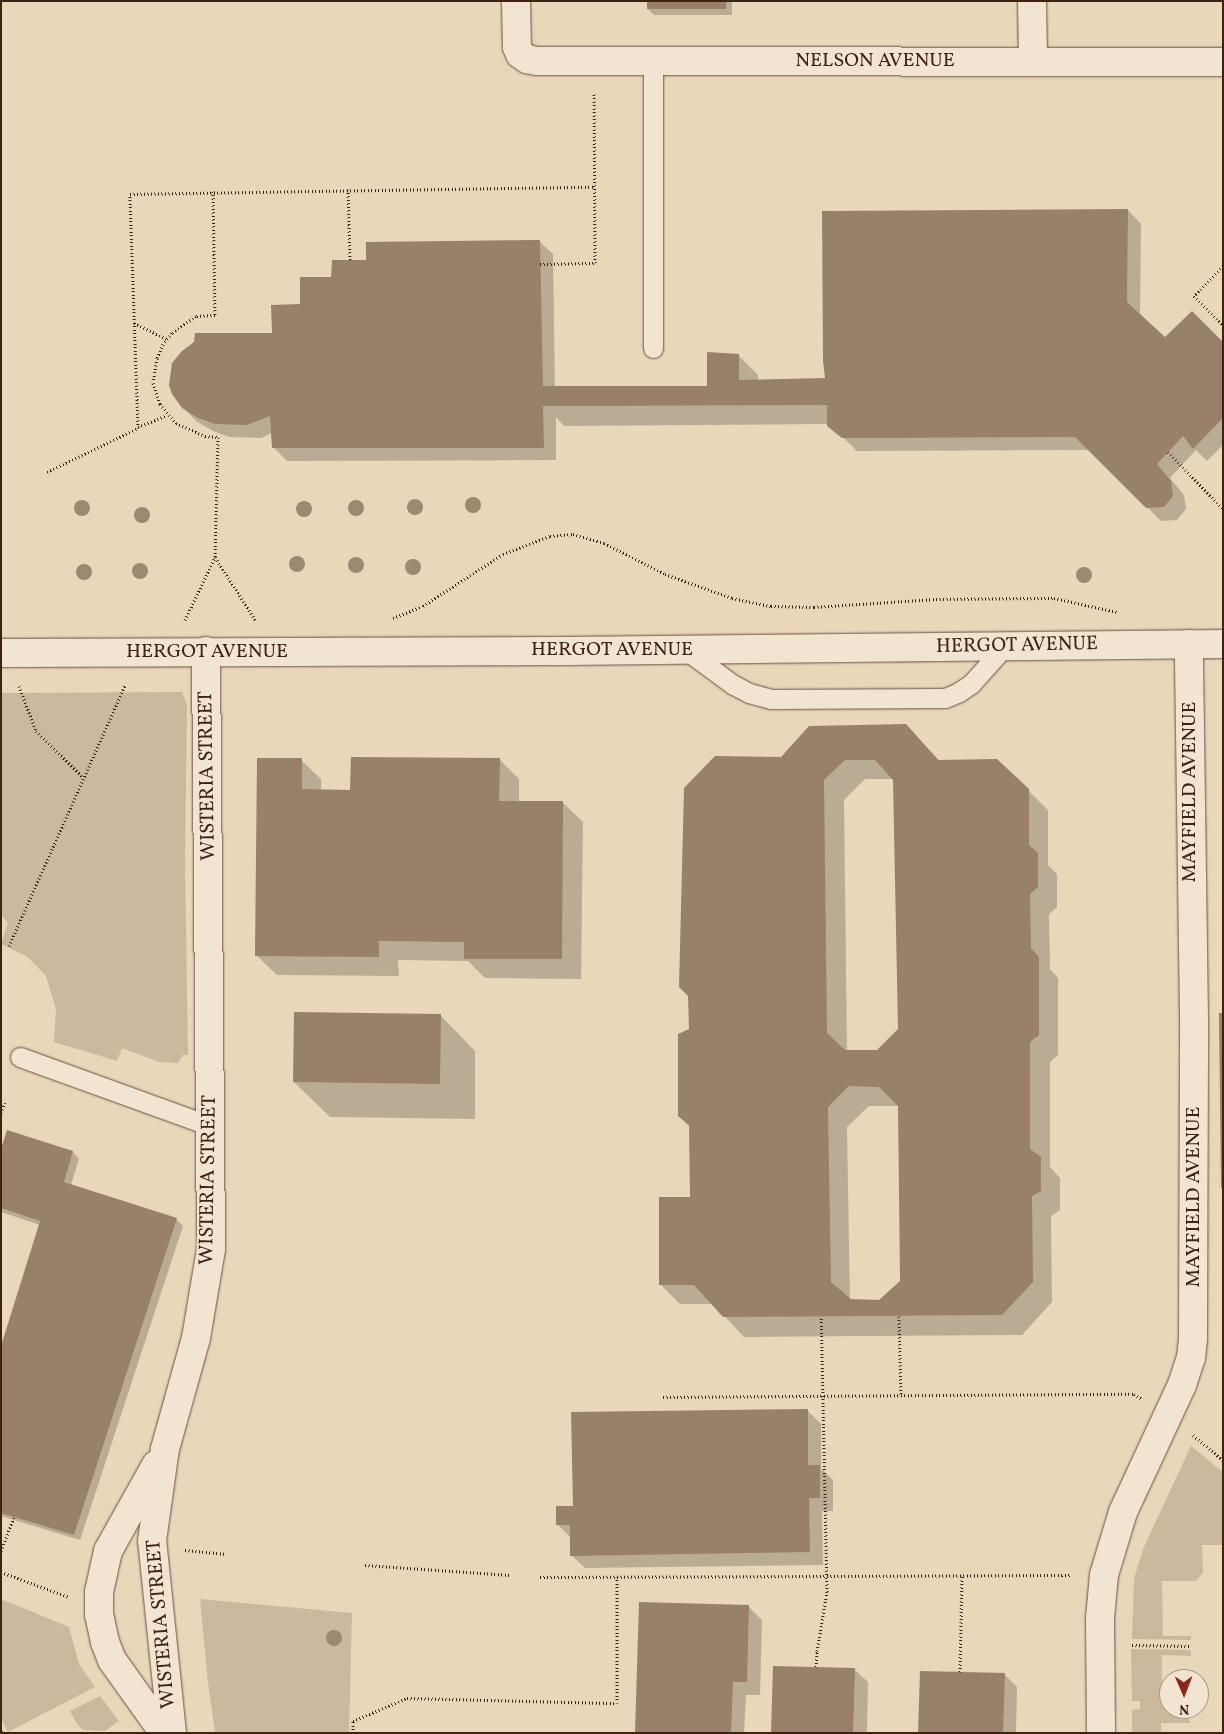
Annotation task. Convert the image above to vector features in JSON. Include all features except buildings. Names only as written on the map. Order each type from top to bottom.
[{"type":"street","name":"NELSON AVENUE","points":[[516,1],[517,47],[520,54],[527,59],[537,62],[1223,62]]},
{"type":"street","points":[[1032,1],[1034,61]]},
{"type":"street","name":"MAYFIELD AVENUE","points":[[1101,1733],[1100,1618],[1104,1575],[1123,1512],[1182,1385],[1191,1358],[1194,1338],[1194,1018],[1188,644]]},
{"type":"street","name":"HERGOT AVENUE","points":[[1,653],[686,650],[1223,644]]},
{"type":"street","name":"WISTERIA STREET","points":[[172,1733],[152,1541],[165,1449],[196,1338],[211,1249],[206,651]]},
{"type":"street","points":[[164,1733],[112,1660],[105,1642],[100,1614],[99,1592],[108,1551],[165,1449]]},
{"type":"lane","points":[[652,62],[653,348]]},
{"type":"lane","points":[[686,650],[732,684],[749,693],[771,698],[945,698],[971,684],[1005,646]]},
{"type":"lane","points":[[20,1056],[211,1126]]},
{"type":"path","points":[[540,264],[595,263],[594,85]]},
{"type":"path","points":[[138,428],[130,194],[213,191],[595,187]]},
{"type":"path","points":[[348,189],[350,260]]},
{"type":"path","points":[[182,625],[215,557],[218,437],[205,436],[176,423],[167,414],[158,400],[153,383],[157,358],[167,339],[184,322],[196,316],[215,315],[213,191]]},
{"type":"path","points":[[1223,266],[1194,296],[1223,324]]},
{"type":"path","points":[[134,323],[167,339]]},
{"type":"path","points":[[47,472],[167,414]]},
{"type":"path","points":[[1168,452],[1223,510]]},
{"type":"path","points":[[387,619],[396,618],[423,606],[503,554],[550,536],[573,534],[604,543],[665,574],[732,598],[771,606],[823,607],[936,599],[1054,598],[1121,613]]},
{"type":"path","points":[[215,557],[258,625]]},
{"type":"path","points":[[19,686],[36,731],[84,777]]},
{"type":"path","points":[[9,946],[125,686]]},
{"type":"path","points":[[1,1113],[5,1103]]},
{"type":"path","points":[[899,1316],[901,1396]]},
{"type":"path","points":[[816,1667],[816,1651],[828,1592],[821,1317]]},
{"type":"path","points":[[663,1397],[1134,1394],[1151,1403]]},
{"type":"path","points":[[1188,1430],[1223,1460]]},
{"type":"path","points":[[1,1551],[14,1516]]},
{"type":"path","points":[[184,1550],[227,1554]]},
{"type":"path","points":[[365,1565],[511,1575]]},
{"type":"path","points":[[1,1572],[77,1600]]},
{"type":"path","points":[[540,1577],[827,1574],[1079,1575]]},
{"type":"path","points":[[960,1672],[962,1575]]},
{"type":"path","points":[[353,1733],[353,1721],[407,1698],[617,1703],[617,1577]]},
{"type":"path","points":[[1125,1644],[1191,1646]]},
{"type":"shaded area","points":[[182,692],[187,704],[185,865],[188,1055],[183,1055],[178,1063],[159,1062],[122,1048],[117,1061],[54,1042],[56,1009],[46,976],[28,957],[1,944],[8,923],[1,915],[1,693]]},
{"type":"shaded area","points":[[1191,1446],[1223,1472],[1223,1545],[1202,1545],[1203,1573],[1196,1581],[1162,1581],[1163,1636],[1191,1636],[1191,1640],[1132,1639],[1134,1579],[1143,1549]]},
{"type":"shaded area","points":[[1,1599],[69,1627],[79,1664],[95,1687],[8,1732],[1,1719]]},
{"type":"shaded area","points":[[200,1599],[352,1613],[349,1733],[215,1732]]},
{"type":"shaded area","points":[[1131,1649],[1191,1650],[1191,1656],[1162,1655],[1162,1669],[1159,1669],[1159,1719],[1190,1719],[1190,1723],[1161,1723],[1161,1733],[1132,1733],[1132,1710],[1140,1709],[1140,1701],[1132,1701]]},
{"type":"shaded area","points":[[100,1696],[119,1721],[105,1731],[83,1730],[77,1724],[70,1711]]}]
